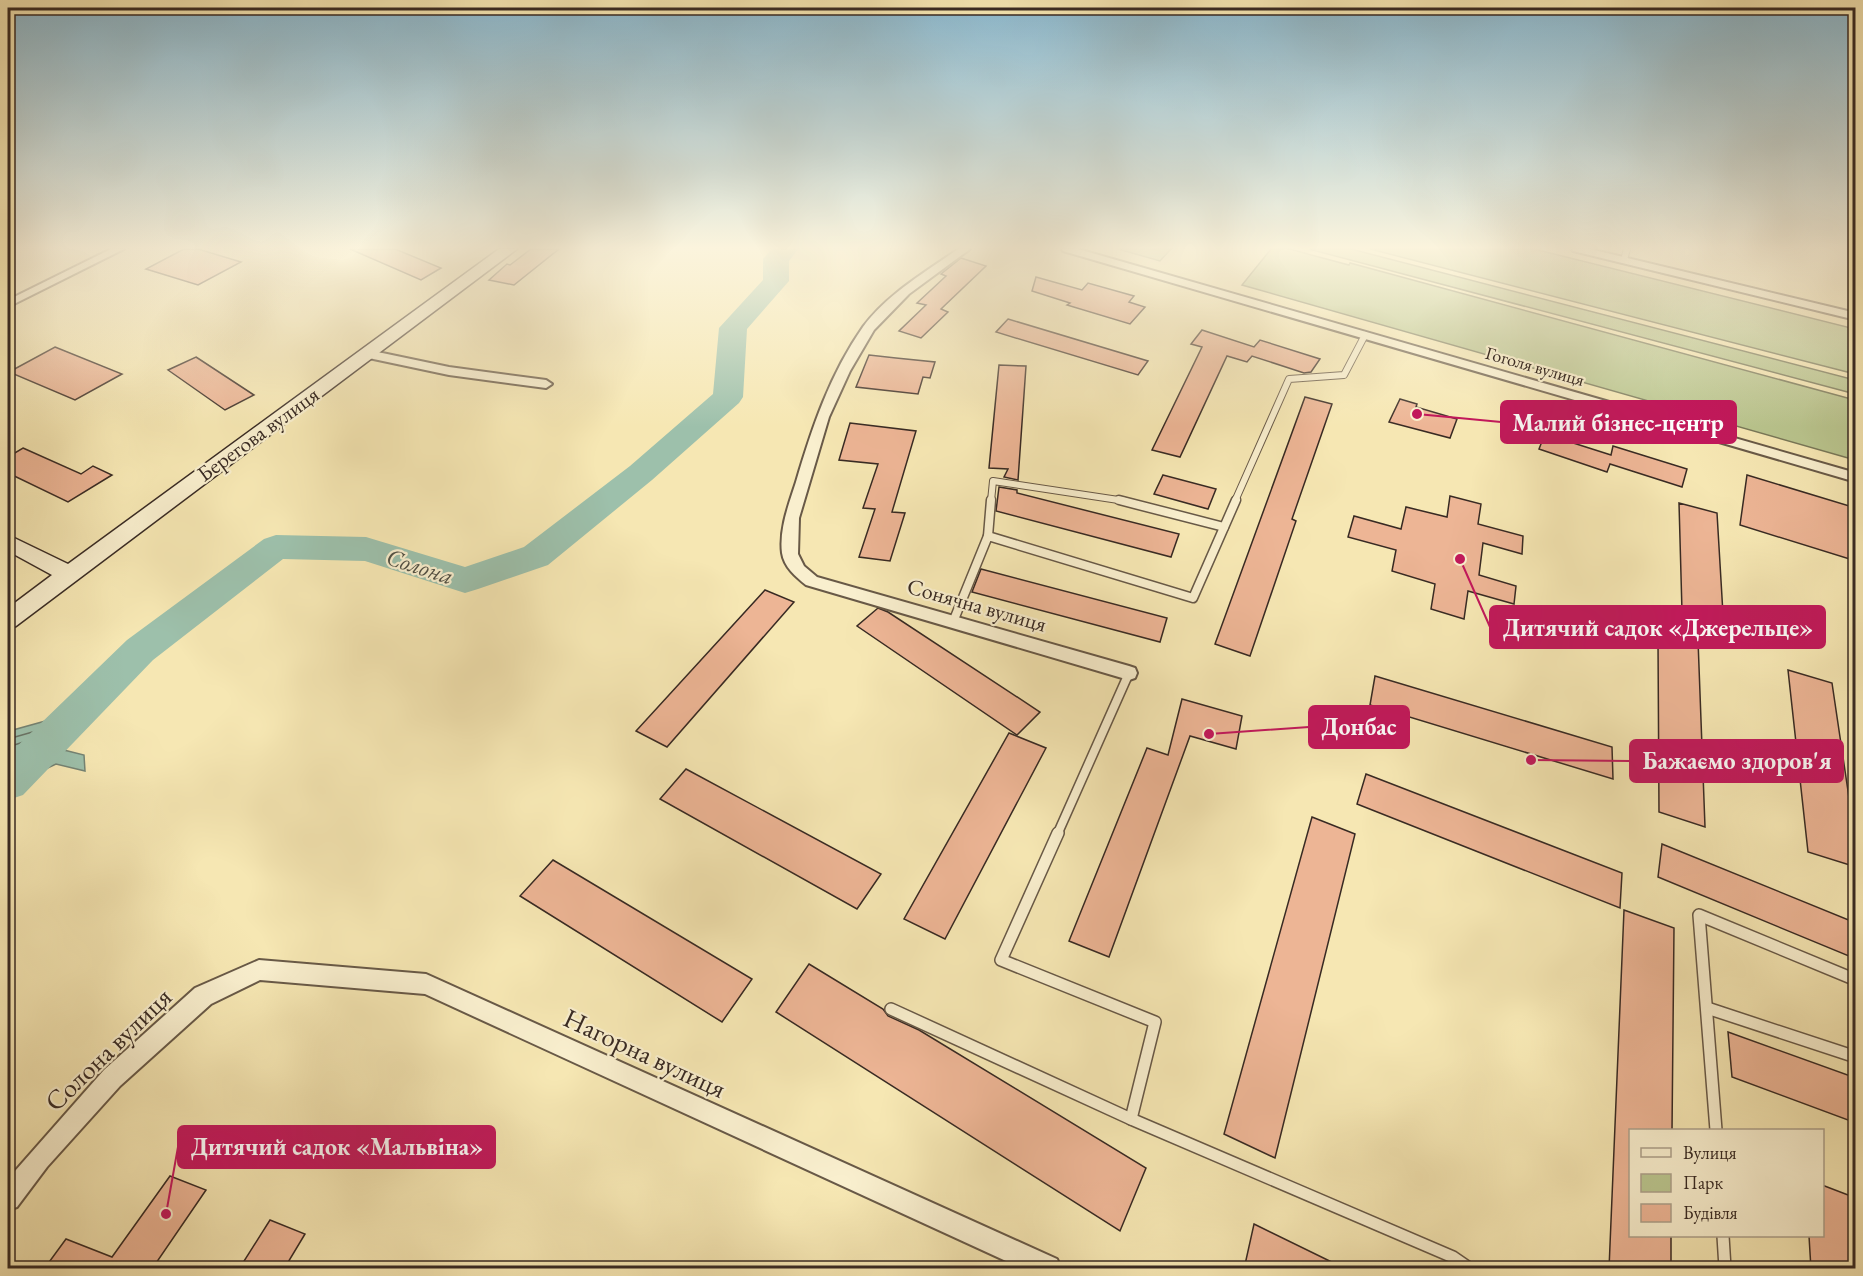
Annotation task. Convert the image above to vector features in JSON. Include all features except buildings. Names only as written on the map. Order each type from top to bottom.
[{"type":"main road","name":"Берегова вулиця","points":[[8,620],[429,309]]},
{"type":"main road","points":[[8,542],[69,574]]},
{"type":"street","name":"Сонячна вулиця","points":[[888,309],[869,328],[844,371],[822,417],[792,518],[790,554],[798,570],[812,581],[1129,673]]},
{"type":"street","name":"Гоголя вулиця","points":[[1273,309],[1856,478]]},
{"type":"street","points":[[1825,309],[1856,317]]},
{"type":"street","points":[[368,354],[449,371],[546,384]]},
{"type":"street","name":"Нагорна вулиця","points":[[203,996],[259,970],[426,984],[1048,1269]]},
{"type":"street","name":"Солона вулиця","points":[[8,1198],[39,1159],[112,1078],[203,996]]},
{"type":"lane","points":[[988,536],[1193,598],[1289,379],[1303,376],[1332,378],[1344,375],[1365,335]]},
{"type":"lane","points":[[953,622],[988,536],[993,481],[1109,497],[1224,527]]},
{"type":"lane","points":[[1129,673],[1001,960],[1155,1022],[1131,1119]]},
{"type":"lane","points":[[1716,1129],[1699,915],[1856,980]]},
{"type":"lane","points":[[1707,1008],[1856,1057]]},
{"type":"lane","points":[[891,1009],[1131,1119],[1453,1257],[1469,1269]]},
{"type":"lane","points":[[1723,1237],[1725,1269]]},
{"type":"green space","points":[[1324,309],[1518,309],[1855,400],[1855,460]]},
{"type":"green space","points":[[1533,309],[1580,309],[1855,380],[1855,394]]},
{"type":"green space","points":[[1601,309],[1773,309],[1855,329],[1855,374]]},
{"type":"water","points":[[49,720],[51,735],[60,749],[84,755],[85,771],[56,764],[16,783],[8,796],[8,736],[13,730]]},
{"type":"waterway","name":"Солона","points":[[8,782],[140,650],[276,547],[366,549],[465,580],[536,556],[641,473],[728,397],[733,328],[751,309]]},
{"type":"place","name":"Малий бізнес-центр","points":[[1417,414]]},
{"type":"place","name":"Дитячий садок «Джерельце»","points":[[1460,559]]},
{"type":"place","name":"Донбас","points":[[1209,734]]},
{"type":"place","name":"Бажаємо здоров'я","points":[[1531,760]]},
{"type":"place","name":"Дитячий садок «Мальвіна»","points":[[166,1214]]}]
